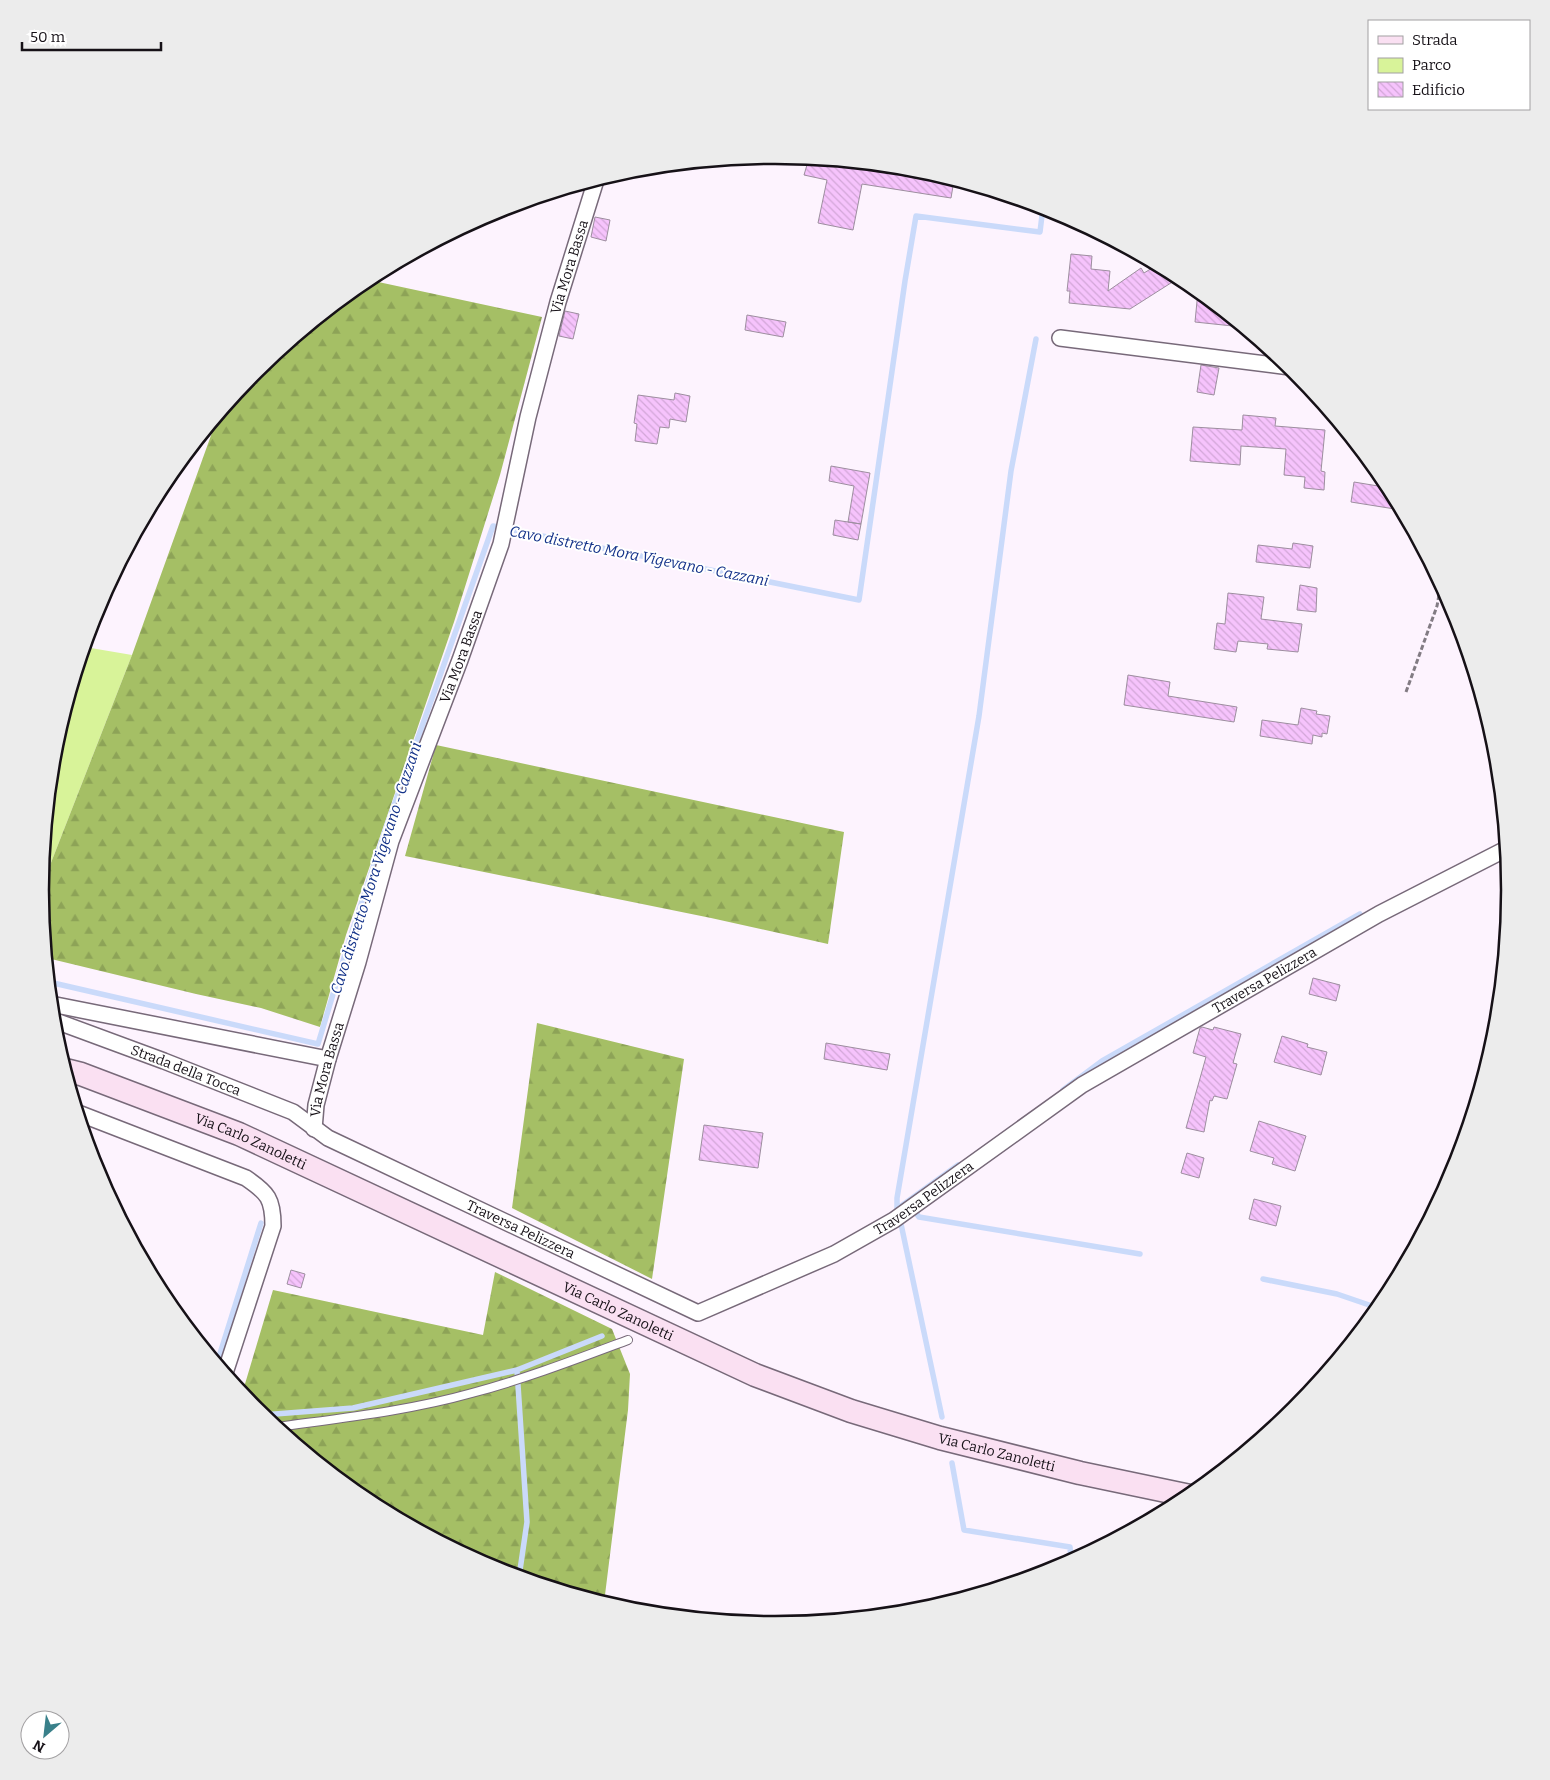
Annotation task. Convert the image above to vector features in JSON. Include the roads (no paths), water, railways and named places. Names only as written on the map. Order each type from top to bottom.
[{"type":"main road","name":"Via Carlo Zanoletti","points":[[72,1072],[239,1134],[756,1375],[842,1408],[993,1453],[1179,1494]]},
{"type":"street","name":"Via Mora Bassa","points":[[314,1129],[316,1105],[328,1058],[358,962],[391,841],[460,660],[504,528],[540,369],[558,302],[594,186]]},
{"type":"street","points":[[1060,338],[1276,364]]},
{"type":"street","name":"Traversa Pelizzera","points":[[314,1129],[328,1138],[698,1313],[834,1254],[894,1220],[1082,1085],[1380,914],[1500,852]]},
{"type":"street","name":"Strada della Tocca","points":[[58,1005],[328,1058]]},
{"type":"street","name":"Strada della Tocca","points":[[61,1023],[293,1112],[314,1129]]},
{"type":"street","points":[[84,1114],[246,1178],[265,1192],[273,1208],[273,1226],[227,1367]]},
{"type":"lane","points":[[285,1426],[407,1408],[472,1393],[525,1377],[628,1340]]},
{"type":"waterway","name":"Cavo distretto Mora Vigevano - Cazzani","points":[[55,983],[318,1044],[386,828],[493,526],[859,600],[916,216],[1040,232],[1042,215]]},
{"type":"waterway","points":[[897,1212],[897,1198],[979,716],[1011,471],[1036,339]]},
{"type":"waterway","points":[[1063,1090],[1102,1061],[1360,914]]},
{"type":"waterway","points":[[897,1209],[958,1165]]},
{"type":"waterway","points":[[916,1213],[919,1217],[1140,1254]]},
{"type":"waterway","points":[[219,1357],[261,1223]]},
{"type":"waterway","points":[[901,1224],[942,1417]]},
{"type":"waterway","points":[[1263,1279],[1337,1294],[1370,1305]]},
{"type":"waterway","points":[[272,1414],[353,1408],[517,1370],[602,1336]]},
{"type":"waterway","points":[[517,1370],[527,1522],[520,1570]]},
{"type":"waterway","points":[[952,1463],[964,1530],[1070,1547],[1070,1553]]}]
